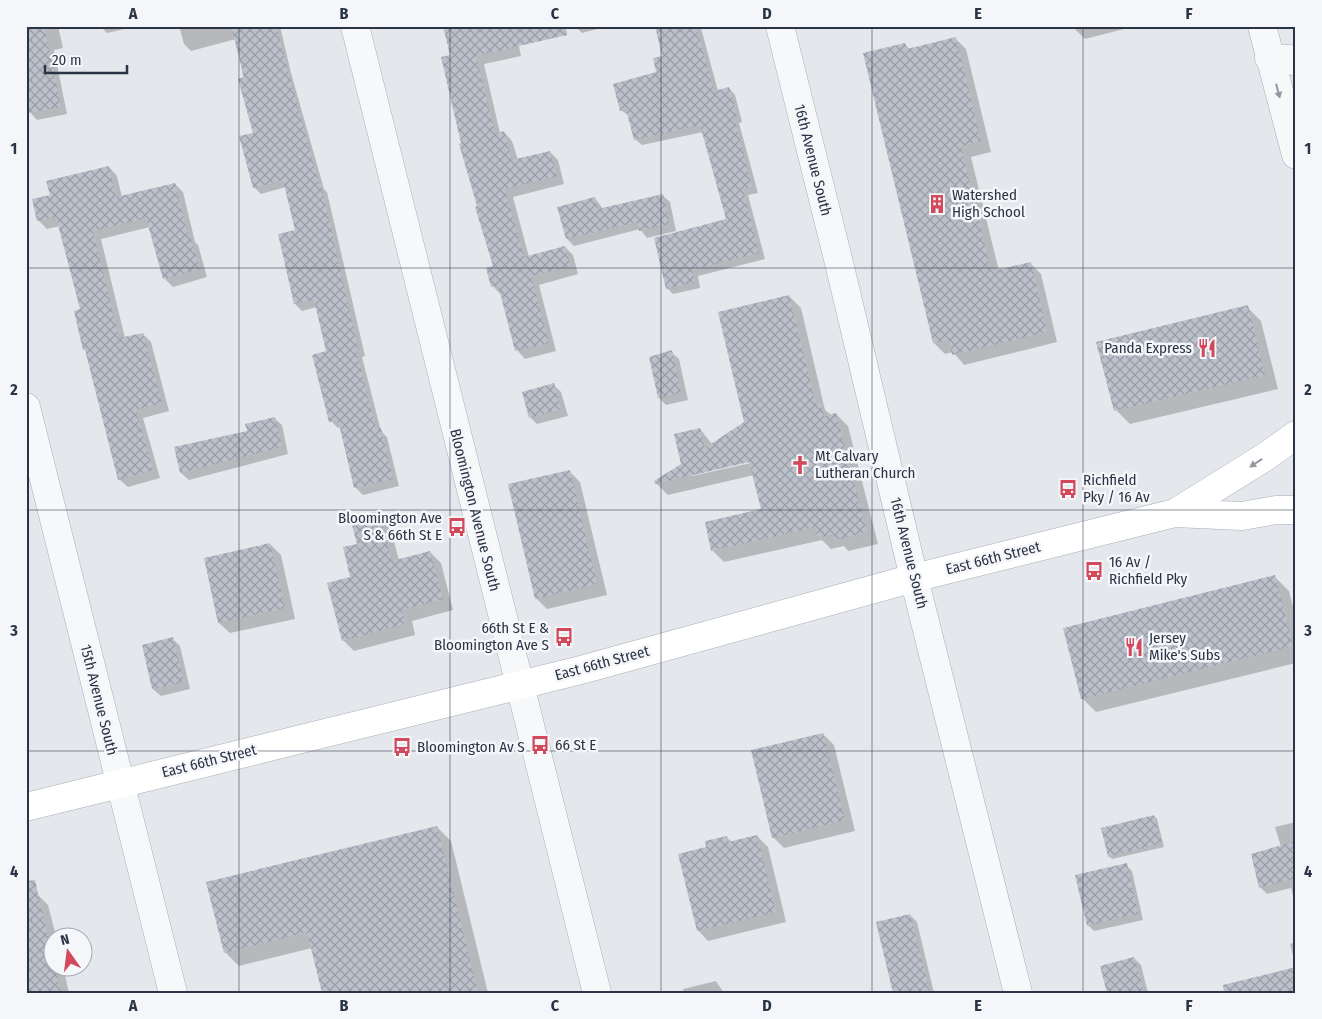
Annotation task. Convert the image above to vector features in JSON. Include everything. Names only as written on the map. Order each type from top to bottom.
[{"type":"main road","name":"East 66th Street","points":[[1176,513],[1258,462],[1296,435]]},
{"type":"main road","name":"East 66th Street","points":[[26,806],[581,670],[914,578],[1176,513],[1242,516],[1276,510],[1296,510]]},
{"type":"street","name":"Bloomington Avenue South","points":[[355,26],[518,685],[597,993]]},
{"type":"street","name":"16th Avenue South","points":[[780,26],[914,578],[1018,993]]},
{"type":"street","points":[[1262,26],[1296,155]]},
{"type":"street","points":[[1269,58],[1289,59],[1296,62]]},
{"type":"street","name":"15th Avenue South","points":[[26,407],[173,993]]},
{"type":"building","points":[[26,26],[44,26],[61,107],[29,113],[26,100]]},
{"type":"building","points":[[231,26],[276,26],[319,184],[321,184],[358,349],[356,350],[376,429],[381,428],[393,479],[354,488],[338,420],[329,422],[312,355],[326,351],[314,300],[294,304],[278,234],[295,230],[283,180],[253,188],[239,136],[253,133],[238,79],[244,77]]},
{"type":"building","points":[[443,26],[566,26],[567,35],[476,56],[495,134],[504,131],[512,160],[550,151],[557,176],[505,189],[524,257],[565,246],[571,266],[531,276],[549,343],[515,351],[498,285],[491,287],[486,268],[493,266],[475,207],[477,206],[459,144],[461,143],[441,57],[450,55]]},
{"type":"building","points":[[655,26],[696,26],[714,91],[729,87],[737,116],[734,117],[752,187],[743,189],[759,253],[692,270],[695,282],[666,289],[654,238],[726,219],[700,125],[634,140],[626,109],[620,111],[613,84],[656,72],[653,58],[662,56]]},
{"type":"building","name":"Watershed High School","points":[[956,37],[981,141],[961,146],[991,271],[1031,262],[1047,332],[952,355],[949,340],[933,343],[863,53],[905,43],[907,49]]},
{"type":"building","points":[[109,166],[116,197],[175,183],[188,236],[190,236],[200,269],[163,279],[146,218],[93,231],[119,338],[143,333],[162,403],[136,410],[153,470],[118,480],[85,350],[83,350],[74,311],[80,309],[56,217],[37,221],[32,199],[50,195],[46,181]]},
{"type":"building","points":[[663,194],[670,224],[639,231],[637,222],[566,239],[557,207],[595,197],[598,209]]},
{"type":"building","points":[[789,295],[816,404],[821,403],[824,416],[836,413],[867,532],[835,540],[834,534],[818,538],[815,527],[711,551],[705,522],[761,509],[749,462],[655,484],[654,481],[681,464],[674,434],[700,428],[705,448],[744,422],[718,312]]},
{"type":"building","points":[[1248,305],[1265,375],[1114,411],[1096,342]]},
{"type":"building","points":[[672,350],[681,393],[658,398],[649,357]]},
{"type":"building","points":[[554,383],[561,409],[529,418],[522,392]]},
{"type":"building","points":[[275,417],[282,447],[180,473],[174,447],[247,431],[245,424]]},
{"type":"building","points":[[570,470],[597,584],[535,599],[508,484]]},
{"type":"building","points":[[379,511],[392,561],[430,551],[443,599],[402,610],[405,624],[342,641],[327,583],[350,577],[343,547],[357,544],[350,518]]},
{"type":"building","points":[[270,543],[285,608],[218,623],[204,558]]},
{"type":"building","points":[[1275,575],[1293,646],[1081,699],[1063,628]]},
{"type":"building","points":[[173,637],[184,682],[152,689],[142,645]]},
{"type":"building","points":[[823,733],[845,820],[772,838],[751,750]]},
{"type":"building","points":[[1154,815],[1162,843],[1108,857],[1101,828]]},
{"type":"building","points":[[437,826],[478,993],[322,993],[307,932],[224,953],[206,882]]},
{"type":"building","points":[[757,835],[776,912],[697,931],[678,854],[706,847],[705,841],[727,836],[728,842]]},
{"type":"building","points":[[1296,841],[1296,878],[1259,888],[1251,854]]},
{"type":"building","points":[[1127,863],[1138,914],[1087,926],[1075,875]]},
{"type":"building","points":[[35,880],[45,926],[42,926],[42,976],[57,976],[61,993],[26,993],[26,881]]},
{"type":"building","points":[[910,914],[930,993],[893,993],[876,922]]},
{"type":"building","points":[[1134,957],[1144,993],[1107,993],[1100,966]]},
{"type":"building","points":[[1296,967],[1296,993],[1224,993],[1223,985]]},
{"type":"place","name":"Watershed High School","points":[[937,204]]},
{"type":"place","name":"Panda Express","points":[[1207,348]]},
{"type":"place","name":"Mt Calvary Lutheran Church","points":[[800,465]]},
{"type":"place","name":"Richfield Pky / 16 Av","points":[[1068,489]]},
{"type":"place","name":"Bloomington Ave S & 66th St E","points":[[457,527]]},
{"type":"place","name":"16 Av / Richfield Pky","points":[[1094,571]]},
{"type":"place","name":"66th St E & Bloomington Ave S","points":[[564,637]]},
{"type":"place","name":"Jersey Mike's Subs","points":[[1134,647]]},
{"type":"place","name":"66 St E","points":[[540,745]]},
{"type":"place","name":"Bloomington Av S","points":[[402,747]]}]
